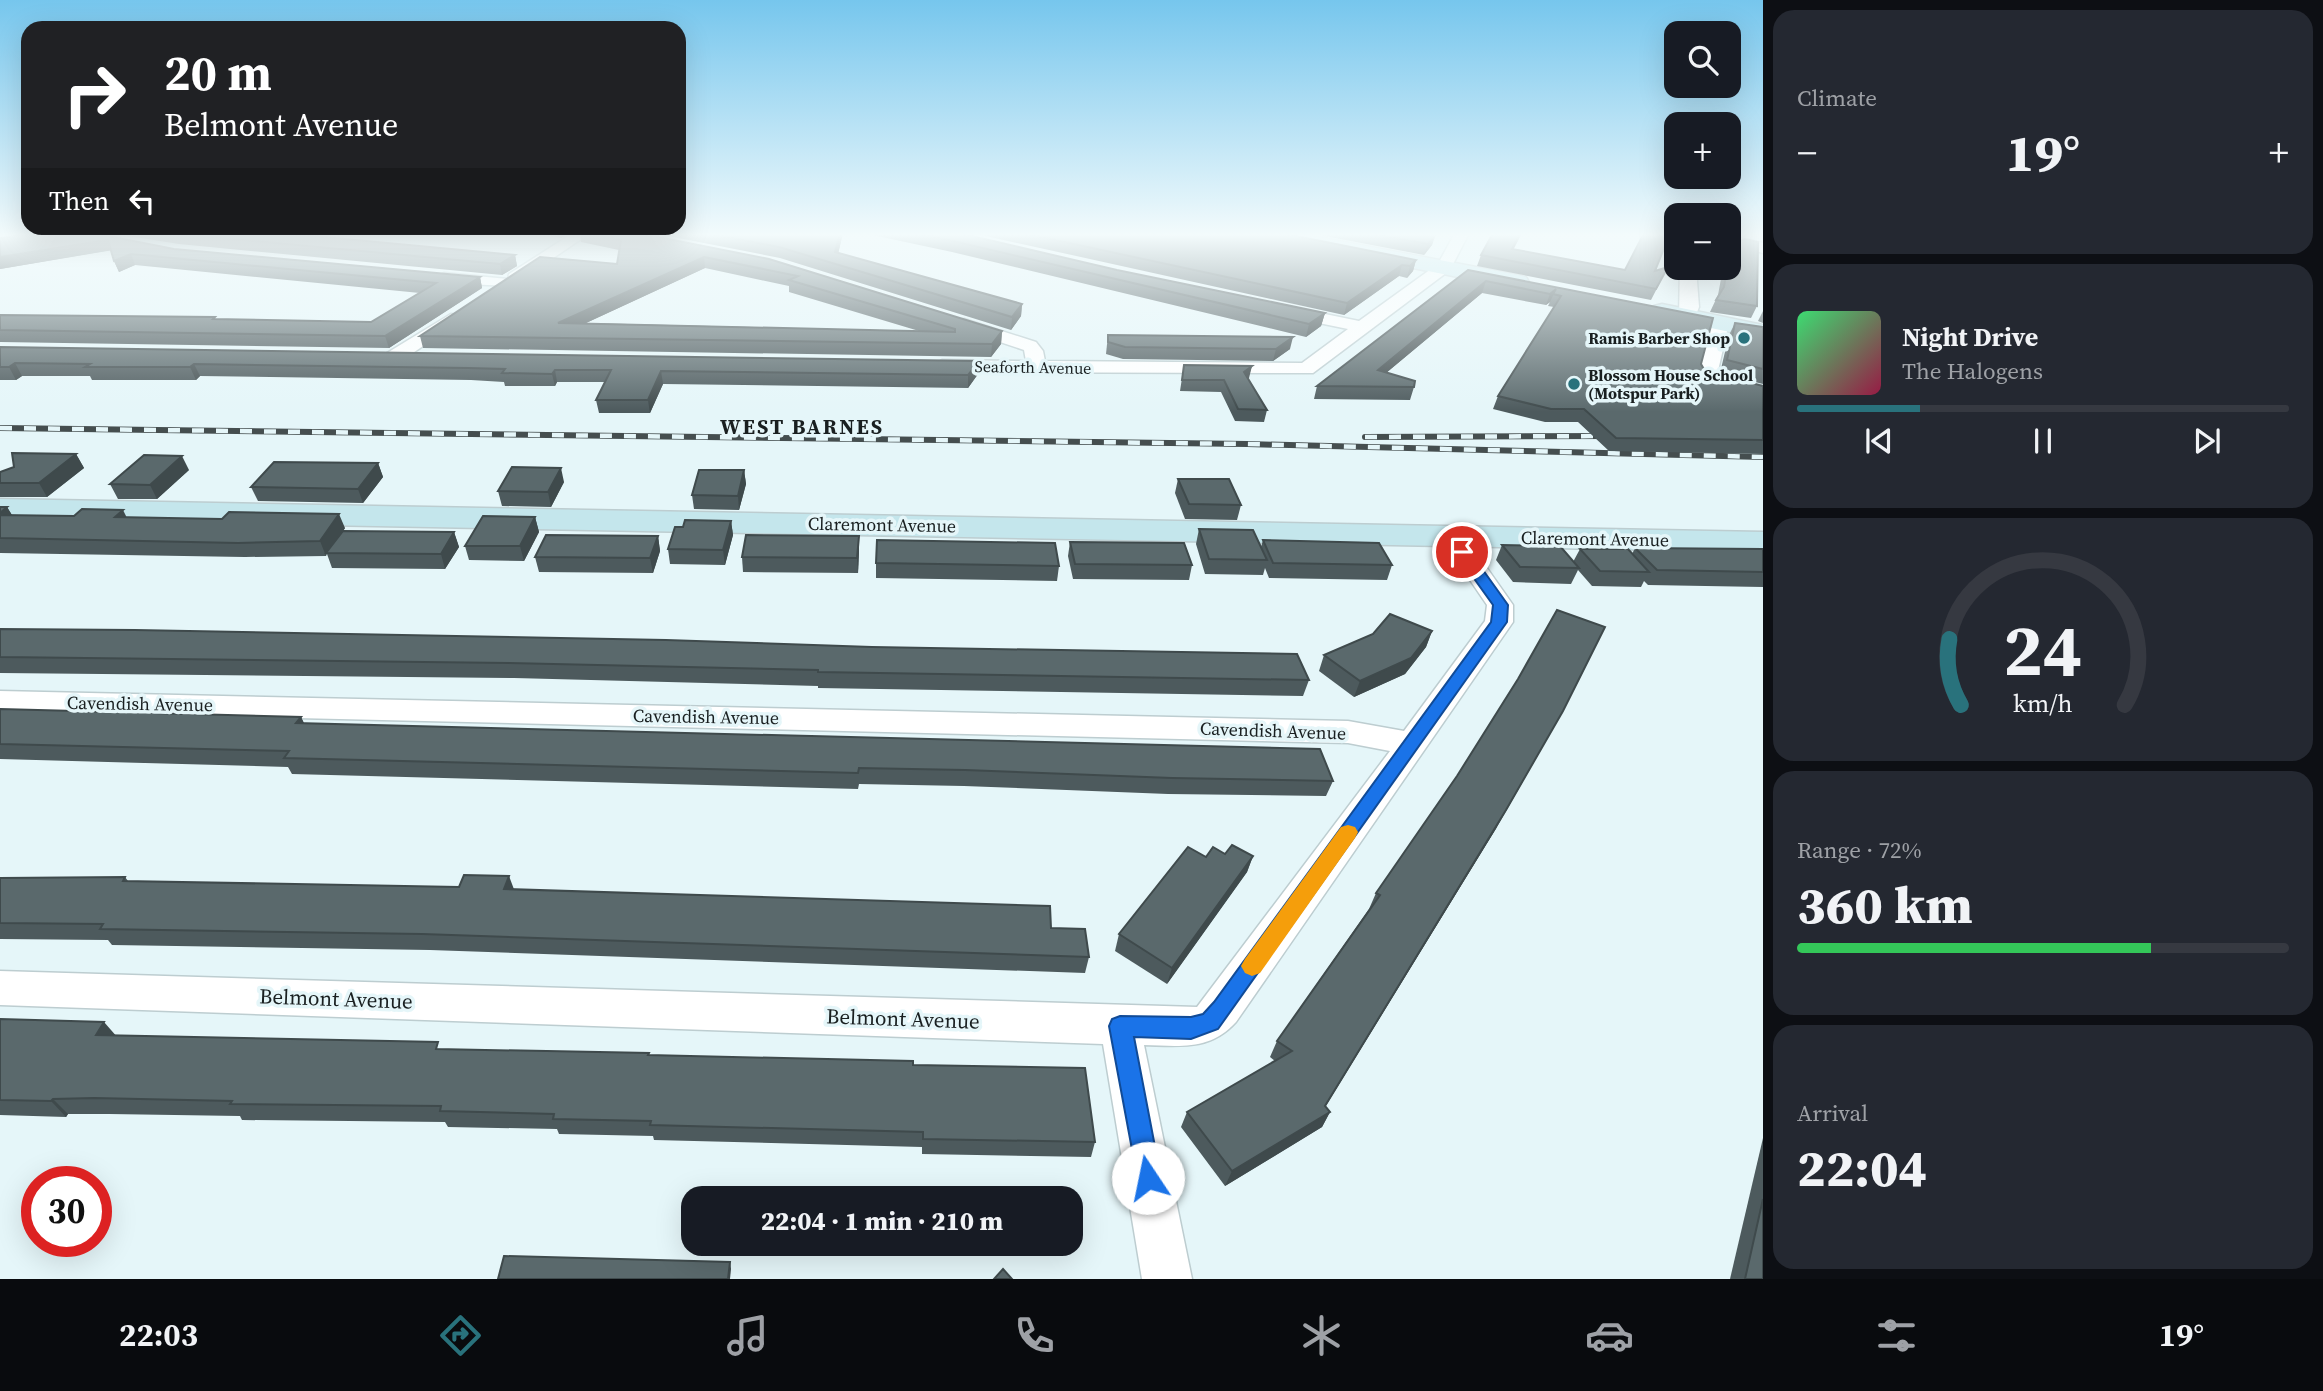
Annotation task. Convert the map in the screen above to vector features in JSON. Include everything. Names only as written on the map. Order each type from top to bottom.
[{"type":"street","points":[[433,357],[387,357],[491,293]]},
{"type":"street","name":"Seaforth Avenue","points":[[925,365],[1295,370],[1312,365],[1409,293]]},
{"type":"street","points":[[1688,316],[1689,293]]},
{"type":"street","points":[[1634,305],[1763,332]]},
{"type":"street","points":[[1264,306],[1362,327]]},
{"type":"street","points":[[943,317],[1023,342],[1034,351],[1036,367]]},
{"type":"street","points":[[1720,323],[1707,378],[1763,392]]},
{"type":"street","name":"Claremont Avenue","points":[[0,509],[1763,542]]},
{"type":"street","name":"Belmont Avenue","points":[[0,988],[1191,1028],[1210,1022],[1499,622],[1502,614],[1500,605],[1452,536]]},
{"type":"street","name":"Cavendish Avenue","points":[[0,701],[1348,732],[1412,744]]},
{"type":"street","points":[[1120,1026],[1167,1279]]},
{"type":"building","points":[[420,293],[455,293],[385,336],[0,330],[0,315],[371,322]]},
{"type":"building","points":[[486,293],[625,293],[558,323],[955,332],[955,329],[832,293],[878,293],[1002,331],[992,344],[420,336]]},
{"type":"building","points":[[931,293],[981,293],[1022,304],[1012,317]]},
{"type":"building","points":[[1175,293],[1227,293],[1325,313],[1309,324]]},
{"type":"building","points":[[1299,293],[1362,293],[1347,303]]},
{"type":"building","points":[[1438,293],[1472,293],[1378,370],[1415,381],[1414,387],[1317,386]]},
{"type":"building","points":[[1584,293],[1713,318],[1701,364],[1705,371],[1763,386],[1763,440],[1616,438],[1584,409],[1551,409],[1498,396],[1561,296],[1553,294]]},
{"type":"building","points":[[1721,293],[1757,293],[1757,306],[1716,300]]},
{"type":"building","points":[[1735,323],[1763,327],[1763,369],[1727,360]]},
{"type":"building","points":[[1108,335],[1293,337],[1276,349],[1125,347],[1108,342]]},
{"type":"building","points":[[0,347],[979,361],[968,375],[661,371],[648,400],[596,400],[611,370],[555,370],[552,374],[502,373],[505,369],[194,364],[190,367],[85,367],[90,364],[15,363],[9,367],[0,367]]},
{"type":"building","points":[[1184,365],[1252,366],[1244,372],[1267,410],[1238,409],[1224,380],[1182,380]]},
{"type":"building","points":[[12,453],[76,454],[39,483],[0,483],[0,472],[14,467]]},
{"type":"building","points":[[144,455],[182,456],[150,485],[110,484]]},
{"type":"building","points":[[274,462],[378,463],[358,489],[251,487]]},
{"type":"building","points":[[512,467],[561,468],[548,492],[498,491]]},
{"type":"building","points":[[699,470],[744,470],[738,496],[692,495]]},
{"type":"building","points":[[1178,479],[1229,479],[1241,505],[1189,504]]},
{"type":"building","points":[[82,509],[123,510],[115,517],[222,519],[229,512],[339,514],[320,541],[238,543],[0,538],[0,515],[74,516]]},
{"type":"building","points":[[483,516],[535,517],[520,546],[465,546]]},
{"type":"building","points":[[685,520],[731,521],[723,550],[668,549],[675,527],[683,527]]},
{"type":"building","points":[[1199,529],[1253,530],[1267,560],[1209,559]]},
{"type":"building","points":[[343,531],[454,532],[441,554],[326,553]]},
{"type":"building","points":[[546,535],[658,536],[650,558],[535,557]]},
{"type":"building","points":[[746,535],[859,536],[857,558],[742,557]]},
{"type":"building","points":[[877,540],[1055,543],[1059,566],[876,563]]},
{"type":"building","points":[[1263,540],[1379,543],[1392,565],[1273,563]]},
{"type":"building","points":[[1070,542],[1184,543],[1192,565],[1075,564]]},
{"type":"building","points":[[1502,545],[1560,546],[1579,568],[1520,567]]},
{"type":"building","points":[[1635,548],[1763,549],[1763,572],[1657,570]]},
{"type":"building","points":[[1580,549],[1628,549],[1649,572],[1600,571]]},
{"type":"building","points":[[1557,610],[1605,627],[1563,711],[1506,810],[1325,1106],[1330,1112],[1232,1171],[1187,1112],[1292,1051],[1277,1041],[1380,895],[1376,893],[1457,776],[1518,679]]},
{"type":"building","points":[[1390,614],[1432,631],[1411,658],[1360,681],[1324,655],[1373,634]]},
{"type":"building","points":[[0,629],[1297,654],[1309,680],[818,672],[509,663],[0,657]]},
{"type":"building","points":[[0,709],[301,717],[296,723],[1320,749],[1333,781],[965,770],[859,768],[858,773],[284,758],[289,751],[0,744]]},
{"type":"building","points":[[1232,845],[1253,856],[1172,968],[1119,934],[1188,847],[1206,857],[1213,847],[1225,854]]},
{"type":"building","points":[[464,875],[509,876],[504,889],[1050,906],[1051,928],[1085,929],[1089,957],[422,934],[100,929],[103,924],[0,923],[0,878],[125,877],[123,881],[459,887]]},
{"type":"building","points":[[0,1019],[104,1022],[96,1035],[438,1042],[436,1049],[649,1053],[648,1055],[913,1061],[913,1065],[1085,1068],[1095,1142],[923,1139],[923,1132],[650,1125],[651,1121],[553,1119],[554,1114],[440,1111],[441,1106],[230,1104],[232,1101],[94,1098],[0,1100]]},
{"type":"building","points":[[1763,1199],[1763,1279],[1745,1279]]},
{"type":"building","points":[[504,1256],[730,1262],[728,1279],[498,1279]]},
{"type":"building","points":[[1003,1269],[1012,1279],[994,1279]]},
{"type":"railway","points":[[0,428],[1247,444],[1763,457]]},
{"type":"railway","points":[[1365,437],[1613,436]]},
{"type":"slow traffic","points":[[1252,966],[1348,832]]},
{"type":"place","name":"Ramis Barber Shop","points":[[1744,338]]},
{"type":"place","name":"Blossom House School (Motspur Park)","points":[[1574,384]]},
{"type":"district","name":"WEST BARNES","points":[[802,427]]},
{"type":"route","points":[[1148,1178],[1120,1026],[1191,1028],[1210,1022],[1222,1009],[1499,622],[1502,614],[1500,605],[1462,552]]}]
